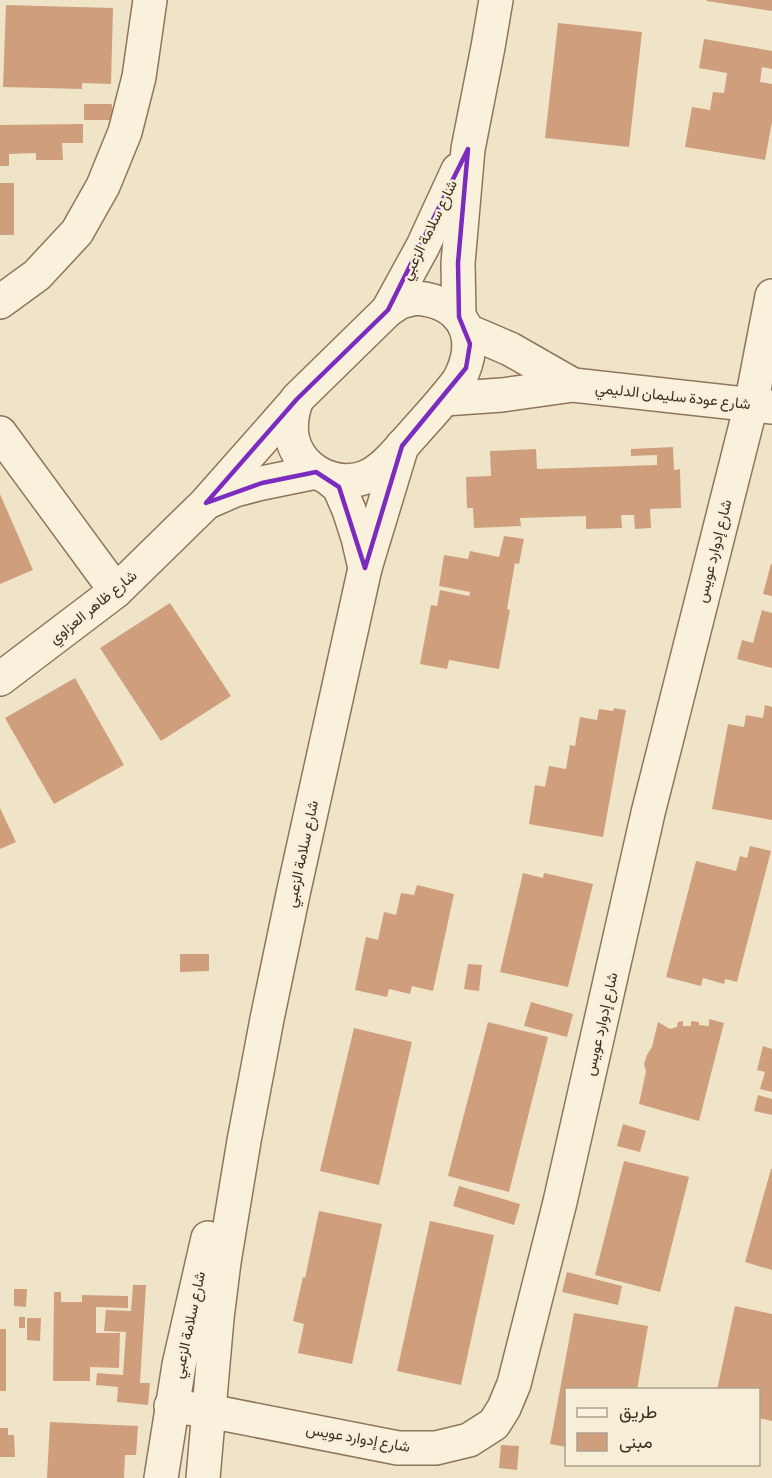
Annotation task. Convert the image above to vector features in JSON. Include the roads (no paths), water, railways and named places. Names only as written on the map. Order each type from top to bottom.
[{"type":"street","points":[[0,302],[37,275],[77,232],[103,186],[125,132],[139,77],[150,0]]},
{"type":"street","name":"شارع سلامة الزعبي","points":[[203,1478],[222,1273],[244,1141],[293,894],[365,568],[402,446],[444,399],[466,368],[470,344],[463,324],[458,263],[468,149],[496,0]]},
{"type":"street","name":"شارع سلامة الزعبي","points":[[388,310],[423,246],[468,149]]},
{"type":"street","name":"شارع إدوارد عويس","points":[[171,1406],[209,1411],[398,1448],[436,1448],[469,1440],[494,1424],[504,1408],[514,1384],[560,1202],[648,813],[761,406],[772,296]]},
{"type":"street","name":"شارع عودة سليمان الدليمي","points":[[388,310],[409,299],[429,299],[442,305],[463,324],[573,385]]},
{"type":"street","name":"شارع ظاهر العزاوي","points":[[0,679],[116,591],[206,503],[297,399],[388,310]]},
{"type":"street","name":"شارع عودة سليمان الدليمي","points":[[444,399],[493,396],[573,385],[761,406]]},
{"type":"street","name":"شارع سلامة الزعبي","points":[[297,399],[292,413],[292,438],[302,459],[339,487],[358,538],[365,568]]},
{"type":"street","points":[[0,433],[116,591]]},
{"type":"street","name":"شارع ظاهر العزاوي","points":[[206,503],[235,490],[262,483],[322,475],[353,481],[367,477],[402,446]]},
{"type":"street","name":"شارع سلامة الزعبي","points":[[160,1478],[179,1365],[208,1237],[222,1192],[244,1141]]}]
